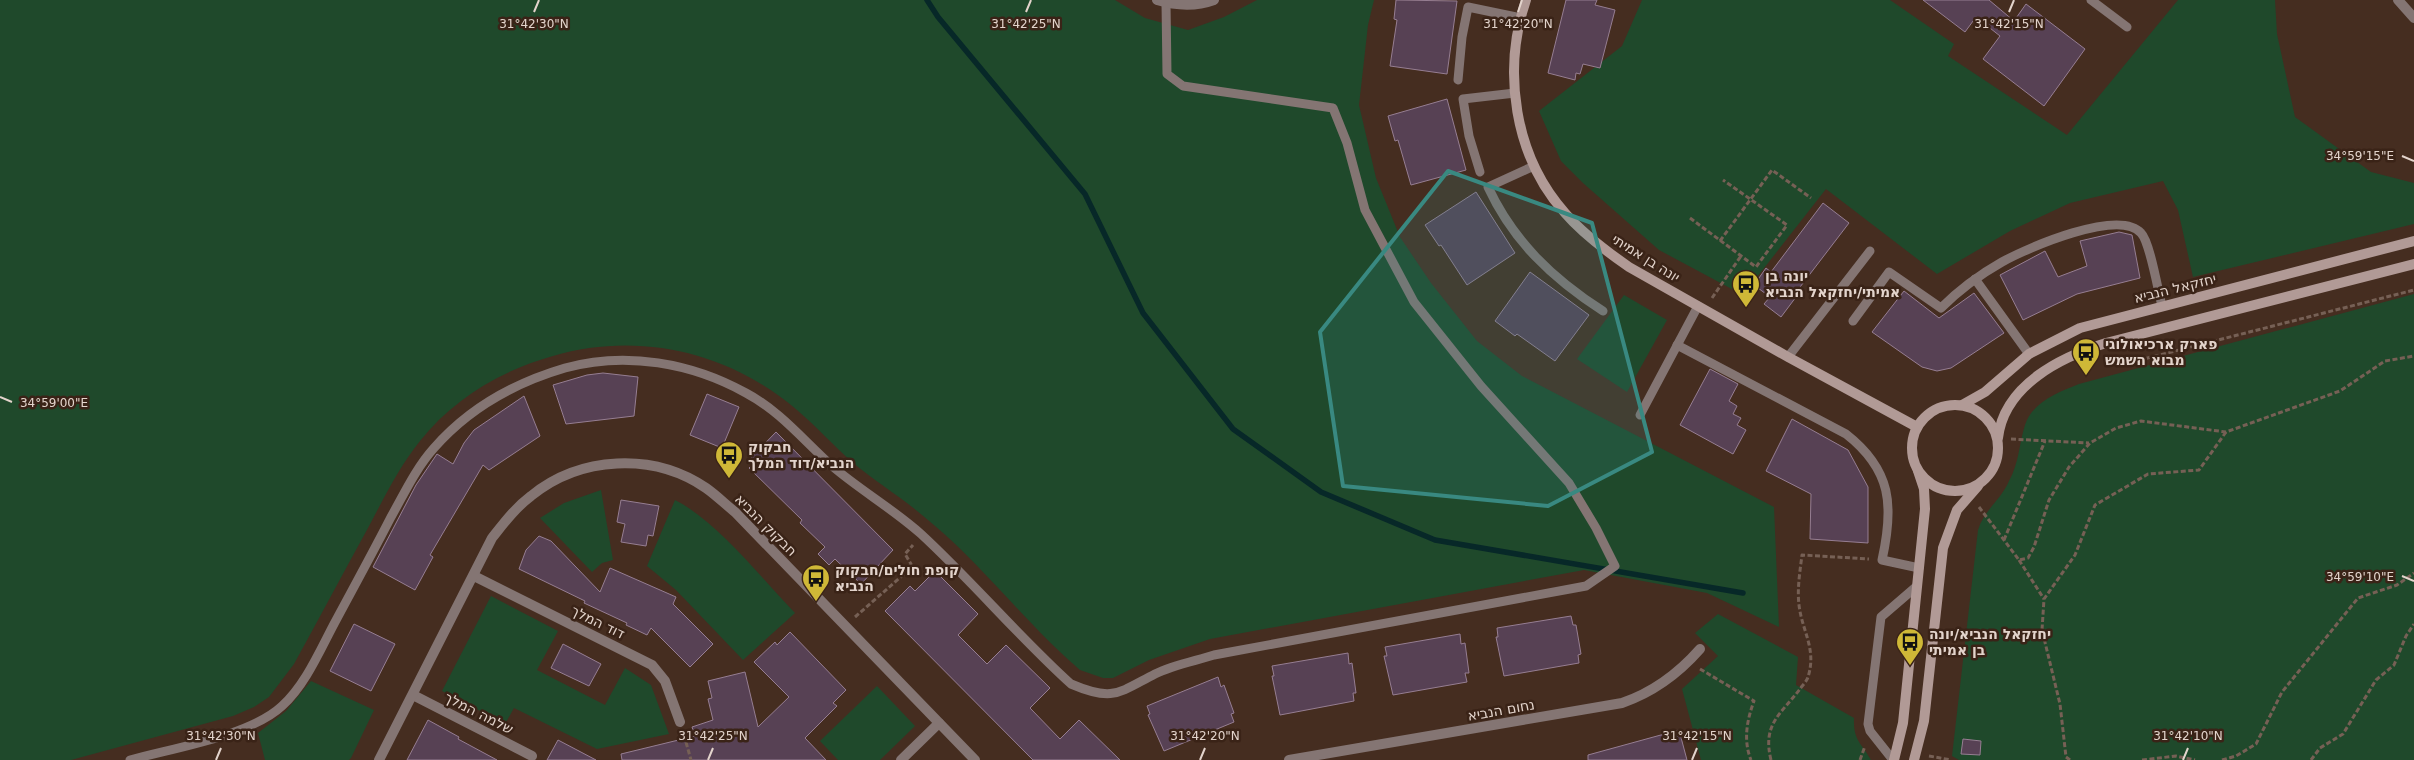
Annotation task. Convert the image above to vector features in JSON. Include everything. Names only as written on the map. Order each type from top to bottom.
[{"type":"street","points":[[1162,1],[1176,5],[1202,4],[1214,0]]},
{"type":"street","name":"יונה בן אמיתי","points":[[1526,0],[1516,46],[1516,110],[1523,139],[1534,166],[1547,190],[1564,213],[1598,245],[1629,267],[1788,357],[1918,427]]},
{"type":"street","points":[[2398,0],[2414,18]]},
{"type":"street","name":"יחזקאל הנביא","points":[[1962,405],[1985,392],[2029,354],[2080,328],[2414,241]]},
{"type":"street","points":[[1998,438],[2004,416],[2018,395],[2046,370],[2077,353],[2106,343],[2414,264]]},
{"type":"street","points":[[1894,760],[1903,722],[1925,503],[1924,489],[1912,449],[1918,427],[1934,410],[1950,405],[1962,405],[1974,409],[1993,426],[1998,438],[1999,452],[1995,466],[1988,477],[1970,494],[1954,517],[1943,548],[1924,721],[1916,756]]},
{"type":"street","name":"חבקוק הנביא","points":[[379,760],[492,538],[510,515],[532,495],[557,480],[584,468],[614,463],[644,464],[675,472],[706,488],[735,512],[975,760]]},
{"type":"street","points":[[1918,471],[1931,484],[1948,491],[1966,491],[1978,486]]},
{"type":"street","name":"דוד המלך","points":[[474,576],[652,666],[665,681],[680,722]]},
{"type":"street","name":"נחום הנביא","points":[[1289,760],[1622,703],[1660,685],[1688,662],[1700,648]]},
{"type":"street","name":"שלמה המלך","points":[[413,695],[532,756]]},
{"type":"street","points":[[901,760],[939,723]]},
{"type":"lane","points":[[2091,0],[2127,27]]},
{"type":"lane","points":[[130,760],[251,726],[280,709],[292,695],[312,664],[408,486],[432,450],[462,420],[497,395],[536,376],[578,365],[621,360],[664,363],[708,374],[749,394],[779,416],[855,485],[922,535],[1060,674],[1072,684],[1101,694],[1116,694],[1132,688],[1156,674],[1214,655],[1586,586],[1615,566],[1596,528],[1569,483],[1481,386],[1414,302],[1366,210],[1347,142],[1334,108],[1183,86],[1166,74],[1162,1]]},
{"type":"lane","points":[[1458,80],[1462,38],[1468,8],[1521,18]]},
{"type":"lane","points":[[1480,172],[1469,136],[1462,99],[1515,93]]},
{"type":"lane","points":[[1534,166],[1488,187],[1495,203],[1513,232],[1535,257],[1560,280],[1602,311]]},
{"type":"lane","points":[[1853,321],[1889,272],[1941,308],[1975,280],[2002,263],[2049,241],[2096,228],[2125,224],[2137,229],[2145,238],[2162,306]]},
{"type":"lane","points":[[1788,357],[1870,250]]},
{"type":"lane","points":[[1975,280],[2029,354]]},
{"type":"lane","points":[[1640,415],[1677,345],[1701,308]]},
{"type":"lane","points":[[1677,345],[1846,434],[1860,445],[1879,469],[1888,494],[1889,520],[1882,560],[1919,568]]},
{"type":"lane","points":[[1894,760],[1870,731],[1868,724],[1881,617],[1918,586]]},
{"type":"path","points":[[1720,240],[1772,170],[1811,198]]},
{"type":"path","points":[[1690,218],[1756,267],[1788,225],[1723,180]]},
{"type":"path","points":[[1701,308],[1741,256]]},
{"type":"path","points":[[2132,362],[2414,290]]},
{"type":"path","points":[[2019,560],[2028,558],[2034,547],[2049,500],[2068,467],[2090,443],[2116,428],[2142,421],[2226,432],[2340,391],[2385,361],[2414,356]]},
{"type":"path","points":[[2070,760],[2066,757],[2060,704],[2042,630],[2044,600],[2075,555],[2094,505],[2148,474],[2199,470],[2226,432]]},
{"type":"path","points":[[1998,438],[2090,443]]},
{"type":"path","points":[[2004,540],[2045,441]]},
{"type":"path","points":[[1970,494],[2019,560],[2044,600]]},
{"type":"path","points":[[845,625],[903,575],[911,564],[905,554],[922,535]]},
{"type":"path","points":[[1771,760],[1768,748],[1772,726],[1779,711],[1808,678],[1811,657],[1810,641],[1799,606],[1802,555],[1882,560]]},
{"type":"path","points":[[2222,760],[2236,756],[2256,744],[2282,692],[2358,598],[2396,585],[2414,573]]},
{"type":"path","points":[[2311,760],[2320,748],[2343,734],[2376,680],[2394,665],[2406,636],[2414,624]]},
{"type":"path","points":[[1688,662],[1754,701],[1746,730],[1751,760]]},
{"type":"path","points":[[680,722],[691,760]]},
{"type":"path","points":[[1916,756],[1951,760]]},
{"type":"path","points":[[2142,760],[2176,756],[2195,760]]},
{"type":"highlighted area","points":[[1448,171],[1592,223],[1652,452],[1548,506],[1343,486],[1320,332]]},
{"type":"green space","points":[[0,0],[1115,0],[1145,18],[1188,30],[1224,17],[1257,0],[1374,0],[1368,25],[1359,105],[1376,178],[1400,237],[1431,283],[1477,341],[1522,376],[1774,507],[1779,627],[1707,593],[1584,570],[1210,639],[1149,660],[1113,678],[1103,678],[1080,670],[1041,633],[948,537],[919,512],[852,462],[804,416],[771,390],[713,361],[682,352],[650,347],[618,346],[585,349],[553,356],[515,369],[463,399],[433,426],[412,451],[399,472],[294,664],[269,697],[254,707],[233,716],[71,760],[0,760]]},
{"type":"green space","points":[[1642,0],[1890,0],[1954,44],[1948,56],[2067,135],[2178,0],[2275,0],[2277,34],[2295,117],[2371,172],[2414,183],[2414,224],[2193,277],[2178,210],[2163,181],[2070,203],[2010,231],[1937,274],[1826,189],[1743,295],[1659,250],[1583,183],[1561,161],[1539,111],[1622,46]]},
{"type":"green space","points":[[2414,294],[2414,760],[1959,760],[1952,756],[1978,530],[1984,517],[2006,488],[2017,460],[2025,425],[2040,404],[2079,384]]},
{"type":"green space","points":[[1624,295],[1667,320],[1627,392],[1577,359]]},
{"type":"green space","points":[[601,490],[613,560],[602,563],[592,572],[540,518],[564,503]]},
{"type":"green space","points":[[675,500],[691,509],[723,536],[795,613],[743,660],[676,590],[647,566]]},
{"type":"green space","points":[[491,596],[558,631],[537,670],[605,705],[625,668],[651,685],[669,734],[597,749],[514,708],[505,724],[442,691]]},
{"type":"green space","points":[[1718,614],[1798,657],[1796,685],[1854,718],[1857,737],[1871,760],[1701,760],[1682,689],[1718,656],[1695,633]]},
{"type":"green space","points":[[311,681],[374,710],[351,758],[349,760],[265,760],[258,733],[286,711]]},
{"type":"green space","points":[[877,686],[915,726],[880,760],[838,760],[820,741]]},
{"type":"building","points":[[1396,0],[1457,1],[1447,74],[1390,66],[1397,20],[1394,19]]},
{"type":"building","points":[[1566,0],[1597,0],[1595,5],[1615,10],[1600,68],[1583,64],[1580,74],[1576,73],[1575,80],[1548,73]]},
{"type":"building","points":[[1923,0],[1989,0],[2014,21],[2026,4],[2085,49],[2044,106],[1983,59],[2000,36],[1976,17],[1965,32]]},
{"type":"building","points":[[1447,99],[1466,170],[1411,185],[1398,140],[1395,141],[1388,116]]},
{"type":"building","points":[[1476,192],[1515,253],[1467,285],[1441,245],[1439,246],[1425,225]]},
{"type":"building","points":[[1823,203],[1849,223],[1797,291],[1799,293],[1781,317],[1764,304],[1770,297],[1754,285],[1766,268],[1771,272]]},
{"type":"building","points":[[2119,232],[2132,235],[2140,278],[2077,294],[2023,320],[2000,275],[2045,251],[2058,277],[2087,266],[2080,241]]},
{"type":"building","points":[[1530,272],[1589,315],[1555,361],[1495,321]]},
{"type":"building","points":[[1904,291],[1939,318],[1974,293],[2004,333],[1951,368],[1937,371],[1922,367],[1872,332]]},
{"type":"building","points":[[1710,369],[1738,384],[1729,401],[1737,406],[1733,414],[1741,418],[1737,425],[1746,430],[1733,454],[1680,425]]},
{"type":"building","points":[[603,373],[638,377],[634,416],[566,424],[553,385],[587,375]]},
{"type":"building","points":[[707,394],[739,407],[722,448],[690,435]]},
{"type":"building","points":[[524,396],[540,436],[489,470],[483,465],[430,555],[433,557],[415,590],[373,567],[416,485],[437,454],[453,464],[464,443],[474,430]]},
{"type":"building","points":[[1792,419],[1848,450],[1868,487],[1868,543],[1810,539],[1811,494],[1766,471]]},
{"type":"building","points":[[776,432],[893,550],[861,584],[835,559],[829,565],[818,554],[825,547],[800,523],[802,520],[749,468],[755,462],[749,460]]},
{"type":"building","points":[[621,500],[659,506],[653,536],[648,535],[646,546],[621,542],[625,524],[617,522]]},
{"type":"building","points":[[539,536],[551,541],[600,592],[610,568],[676,597],[673,604],[713,644],[690,667],[651,628],[647,635],[626,625],[627,623],[584,603],[585,601],[519,569],[526,550]]},
{"type":"building","points":[[935,571],[978,614],[958,635],[987,664],[1006,645],[1050,688],[1030,708],[1060,739],[1079,720],[1120,760],[1033,760],[885,611],[910,586],[915,591]]},
{"type":"building","points":[[1571,616],[1573,625],[1576,625],[1581,654],[1578,655],[1579,663],[1504,676],[1496,637],[1498,637],[1497,628]]},
{"type":"building","points":[[354,624],[395,644],[371,691],[330,671]]},
{"type":"building","points":[[790,632],[846,690],[833,703],[837,706],[805,738],[826,760],[622,760],[621,754],[695,736],[692,727],[713,720],[708,699],[712,698],[708,681],[745,672],[758,727],[789,697],[754,662],[775,642],[777,645]]},
{"type":"building","points":[[1460,634],[1461,644],[1465,643],[1469,673],[1465,673],[1467,682],[1393,695],[1384,656],[1387,656],[1385,647]]},
{"type":"building","points":[[563,644],[601,664],[589,686],[551,668]]},
{"type":"building","points":[[1348,653],[1349,664],[1352,663],[1356,693],[1353,693],[1354,701],[1280,715],[1272,676],[1274,676],[1272,666]]},
{"type":"building","points":[[1218,677],[1221,687],[1224,685],[1234,713],[1231,714],[1234,722],[1164,751],[1148,715],[1150,714],[1147,706]]},
{"type":"building","points":[[428,720],[459,737],[458,739],[497,760],[407,760]]},
{"type":"building","points":[[1679,730],[1687,760],[1588,760],[1588,755]]},
{"type":"building","points":[[1963,739],[1981,741],[1980,755],[1961,754]]},
{"type":"building","points":[[558,740],[596,760],[547,760]]},
{"type":"waterway","points":[[927,0],[938,17],[1085,194],[1143,313],[1233,429],[1321,492],[1435,540],[1743,593]]},
{"type":"place","name":"יונה בן אמיתי/יחזקאל הנביא","points":[[1746,308]]},
{"type":"place","name":"פארק ארכיאולוגי מבוא השמש","points":[[2086,376]]},
{"type":"place","name":"חבקוק הנביא/דוד המלך","points":[[729,479]]},
{"type":"place","name":"קופת חולים/חבקוק הנביא","points":[[816,602]]},
{"type":"place","name":"יחזקאל הנביא/יונה בן אמיתי","points":[[1910,666]]}]
